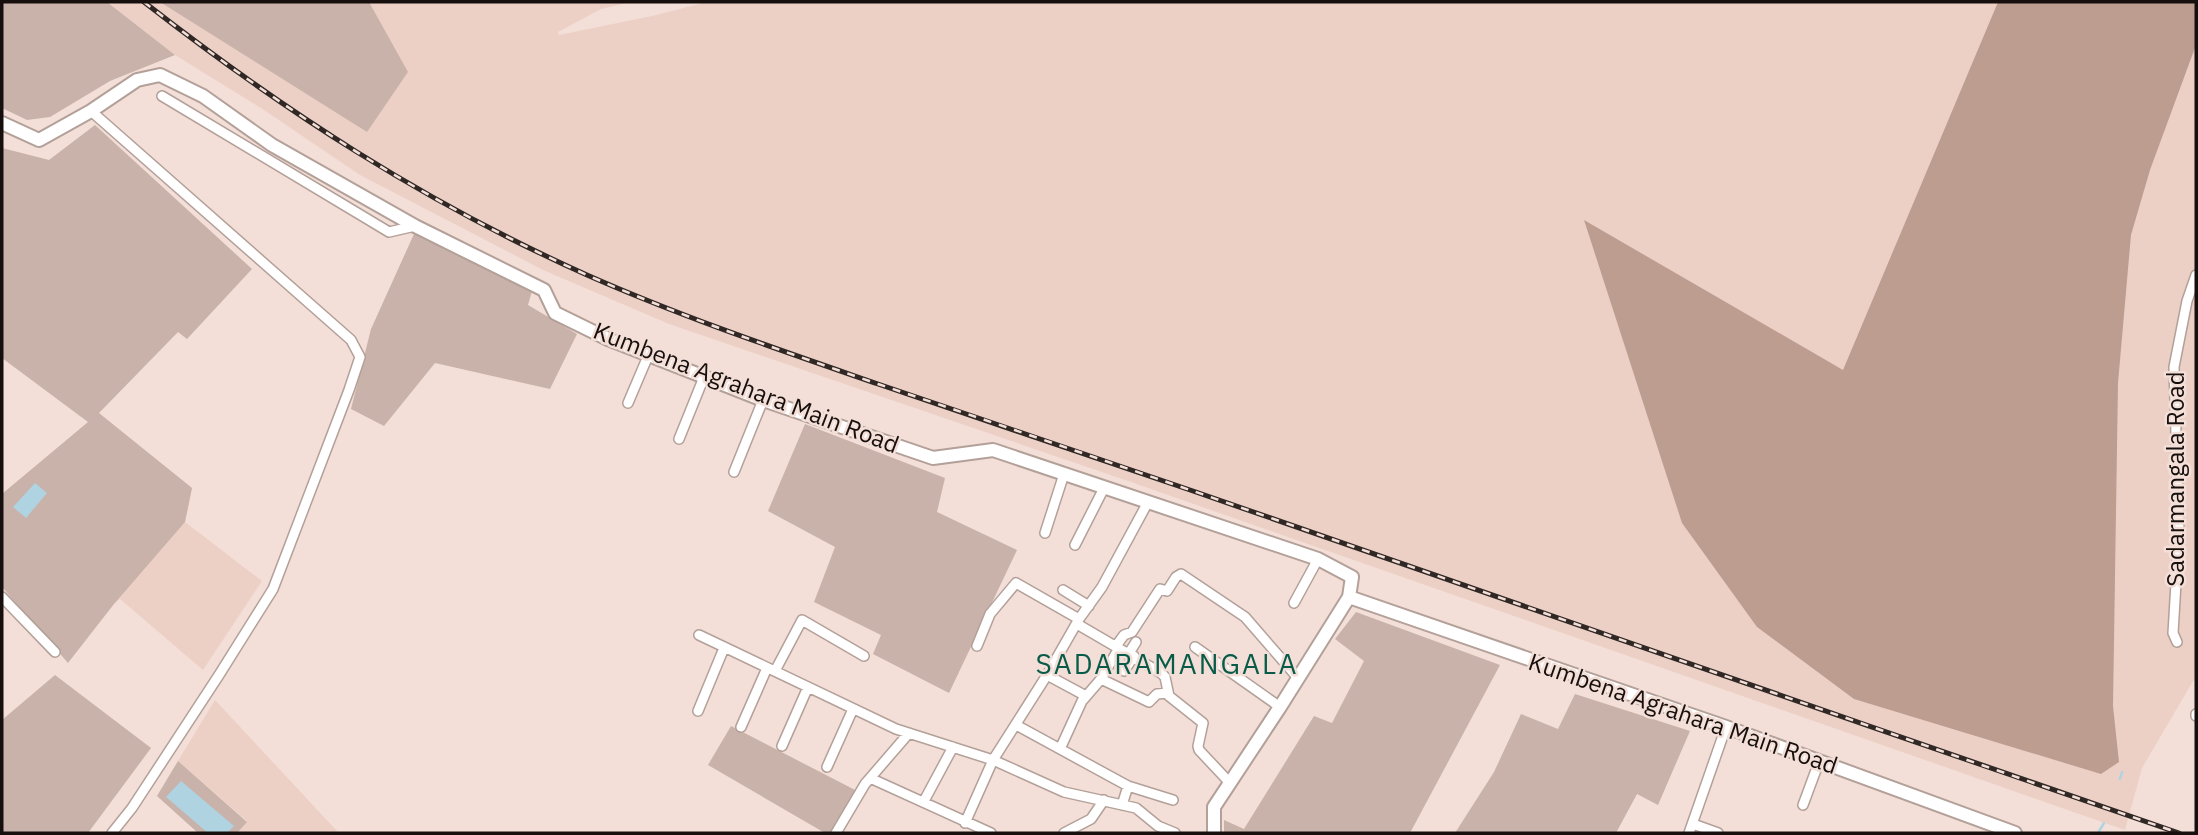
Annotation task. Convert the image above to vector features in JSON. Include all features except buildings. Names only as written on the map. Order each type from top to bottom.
[{"type":"street","name":"Kumbena Agrahara Main Road","points":[[2,123],[39,141],[137,80],[160,75],[203,96],[271,145],[415,226],[544,290],[555,313],[648,356],[763,400],[933,458],[993,450],[1318,559],[1352,577],[1349,597],[1726,727],[2015,833]]},
{"type":"street","points":[[162,96],[389,232],[415,226]]},
{"type":"street","points":[[91,111],[351,341],[360,357],[273,589],[132,808],[112,833]]},
{"type":"street","name":"Sadarmangala Road","points":[[2177,642],[2173,633],[2179,533],[2174,367],[2187,301],[2196,275]]},
{"type":"street","points":[[628,403],[648,356]]},
{"type":"street","points":[[679,439],[704,377]]},
{"type":"street","points":[[734,472],[763,400]]},
{"type":"street","points":[[1045,533],[1064,474]]},
{"type":"street","points":[[1075,545],[1104,488]]},
{"type":"street","points":[[965,823],[993,760],[1048,676],[1127,543],[1148,502]]},
{"type":"street","points":[[1294,603],[1318,559]]},
{"type":"street","points":[[1060,749],[1086,696],[1101,679],[1124,635],[1132,632],[1160,589],[1167,591],[1176,576],[1181,574],[1245,617],[1298,678]]},
{"type":"street","points":[[977,646],[990,614],[1016,583],[1161,673],[1165,677],[1172,699],[1203,723],[1199,750],[1230,783]]},
{"type":"street","points":[[1063,590],[1089,606]]},
{"type":"street","points":[[2,597],[55,653]]},
{"type":"street","points":[[1214,833],[1214,807],[1349,597]]},
{"type":"street","points":[[741,727],[771,669],[802,620],[864,656]]},
{"type":"street","points":[[699,635],[909,733],[993,760],[1064,792],[1136,808],[1158,826],[1175,833]]},
{"type":"street","points":[[1124,671],[1136,642]]},
{"type":"street","points":[[1195,647],[1280,707]]},
{"type":"street","points":[[698,711],[724,648]]},
{"type":"street","points":[[1048,676],[1086,696]]},
{"type":"street","points":[[1101,679],[1149,702],[1157,694],[1168,693]]},
{"type":"street","points":[[782,746],[808,687]]},
{"type":"street","points":[[827,767],[853,709]]},
{"type":"street","points":[[1016,725],[1128,786],[1173,800]]},
{"type":"street","points":[[1718,833],[1691,828],[1726,727]]},
{"type":"street","points":[[836,833],[870,778],[909,733]]},
{"type":"street","points":[[924,801],[953,747]]},
{"type":"street","points":[[1803,805],[1819,762]]},
{"type":"street","points":[[870,778],[990,833]]},
{"type":"street","points":[[1122,805],[1128,786]]},
{"type":"street","points":[[1064,833],[1091,819],[1104,800]]},
{"type":"shaded area","points":[[2,2],[107,2],[175,55],[110,81],[50,117],[27,120],[2,108]]},
{"type":"shaded area","points":[[107,2],[631,2],[601,9],[558,32],[559,35],[707,2],[2196,2],[2196,676],[2142,768],[2125,830],[1128,481],[669,324],[543,270],[360,175],[261,108],[175,55]]},
{"type":"shaded area","points":[[160,2],[369,2],[408,72],[367,132]]},
{"type":"shaded area","points":[[1998,2],[2196,2],[2196,45],[2150,170],[2131,235],[2118,383],[2113,706],[2119,762],[2101,774],[1854,699],[1757,627],[1682,523],[1584,220],[1843,370]]},
{"type":"shaded area","points":[[95,125],[252,269],[187,339],[178,332],[99,413],[192,488],[185,522],[114,604],[68,663],[2,587],[2,494],[88,422],[2,358],[2,148],[49,160]]},
{"type":"shaded area","points":[[414,234],[532,291],[528,305],[577,334],[550,389],[435,363],[384,426],[351,409],[371,329]]},
{"type":"shaded area","points":[[99,414],[192,488],[185,522],[262,581],[203,670],[120,599],[114,604],[2,494]]},
{"type":"shaded area","points":[[805,424],[945,478],[937,512],[1017,550],[949,693],[873,654],[881,635],[814,602],[835,547],[768,511]]},
{"type":"shaded area","points":[[1356,612],[1500,665],[1410,833],[1224,833],[1224,820],[1244,829],[1314,716],[1332,723],[1364,661],[1335,639]]},
{"type":"shaded area","points":[[55,675],[151,748],[88,833],[2,833],[2,720]]},
{"type":"shaded area","points":[[1575,694],[1690,731],[1658,805],[1637,794],[1616,833],[1455,833],[1494,772],[1521,714],[1558,729]]},
{"type":"shaded area","points":[[215,700],[337,831],[335,833],[237,833],[247,821],[178,761]]},
{"type":"shaded area","points":[[731,726],[857,791],[831,833],[825,833],[708,765]]},
{"type":"shaded area","points":[[178,761],[247,822],[237,833],[198,833],[157,796]]},
{"type":"water","points":[[35,483],[47,493],[26,518],[13,507]]},
{"type":"water","points":[[181,781],[234,826],[227,833],[208,833],[166,797]]},
{"type":"waterway","points":[[2120,779],[2122,772]]},
{"type":"waterway","points":[[2098,833],[2104,823]]},
{"type":"railway","points":[[144,2],[249,80],[357,152],[469,217],[527,247],[623,290],[805,359],[2179,833]]},
{"type":"district","name":"SADARAMANGALA","points":[[1167,664]]}]
